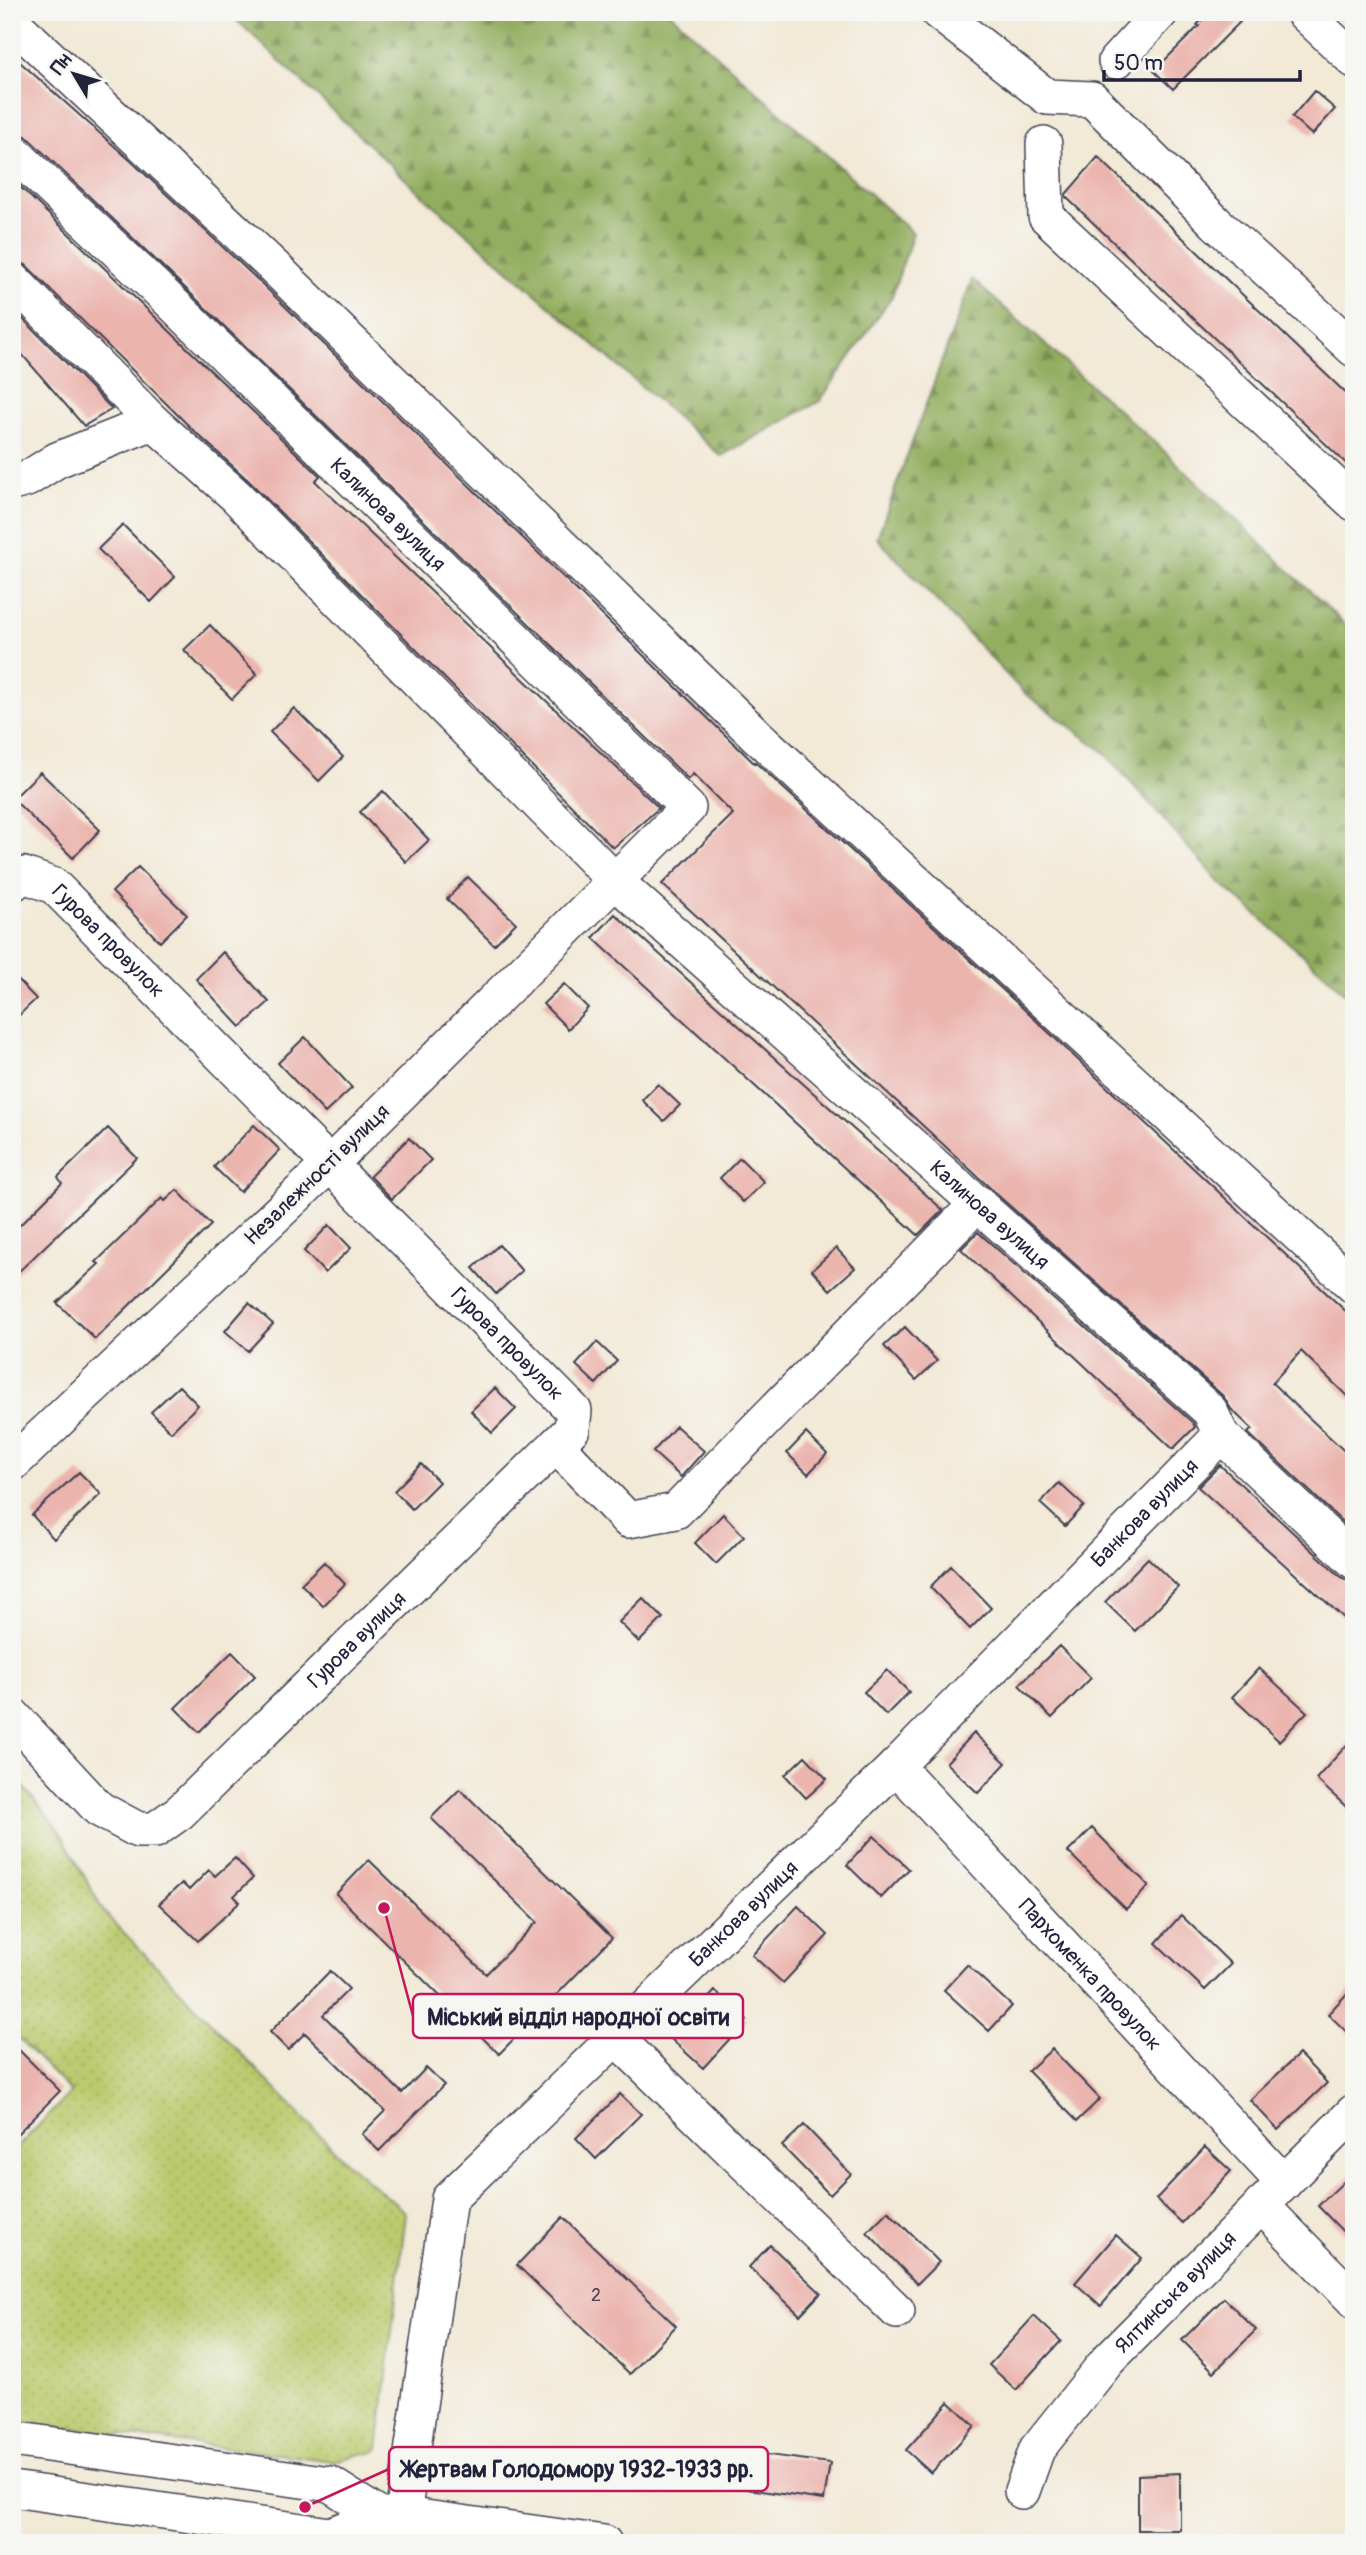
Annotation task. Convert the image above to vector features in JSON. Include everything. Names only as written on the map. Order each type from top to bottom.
[{"type":"street","points":[[938,12],[1047,97],[1092,99],[1216,223],[1354,349]]},
{"type":"street","points":[[1116,61],[1161,12]]},
{"type":"street","points":[[1303,12],[1354,60]]},
{"type":"street","points":[[12,22],[273,266],[757,736],[1354,1286]]},
{"type":"street","points":[[1044,144],[1046,216],[1354,503]]},
{"type":"street","name":"Калинова вулиця","points":[[12,151],[168,299],[688,808],[615,881]]},
{"type":"street","name":"Калинова вулиця","points":[[12,279],[153,422],[235,495],[615,881],[1210,1411],[1221,1435],[1354,1561]]},
{"type":"street","points":[[12,484],[27,479],[57,460],[153,422]]},
{"type":"street","name":"Гурова провулок","points":[[18,879],[54,886],[574,1411],[572,1429],[556,1445]]},
{"type":"street","name":"Незалежності вулиця","points":[[12,1464],[330,1164],[615,881]]},
{"type":"street","points":[[556,1445],[628,1520],[676,1511],[978,1203]]},
{"type":"street","name":"Банкова вулиця","points":[[390,2525],[449,2199],[896,1766],[1221,1435]]},
{"type":"street","name":"Гурова вулиця","points":[[12,1715],[99,1809],[138,1830],[155,1830],[180,1812],[556,1445]]},
{"type":"street","name":"Пархоменка провулок","points":[[896,1766],[1273,2194],[1354,2300]]},
{"type":"street","points":[[616,2038],[897,2311]]},
{"type":"street","name":"Ялтинська вулиця","points":[[1022,2491],[1037,2449],[1108,2360],[1354,2112]]},
{"type":"street","points":[[12,2439],[330,2484],[390,2525]]},
{"type":"street","points":[[12,2490],[330,2535],[390,2525],[604,2543]]},
{"type":"green space","points":[[228,12],[669,12],[913,233],[892,296],[820,401],[721,456],[419,192]]},
{"type":"green space","points":[[972,279],[1163,450],[1354,633],[1354,1003],[1217,880],[1103,751],[1023,692],[877,538]]},
{"type":"green space","points":[[12,1773],[61,1833],[103,1911],[344,2160],[406,2213],[378,2450],[333,2461],[12,2421],[12,2153],[71,2092],[12,2032]]},
{"type":"building","points":[[1209,12],[1230,12],[1240,22],[1173,89],[1154,71],[1199,26],[1197,25]]},
{"type":"building","points":[[12,55],[131,161],[259,281],[754,763],[1042,1026],[1354,1319],[1354,1403],[1301,1351],[1272,1383],[1354,1460],[1354,1533],[1248,1433],[1252,1429],[1231,1409],[1223,1396],[1002,1199],[662,884],[733,814],[693,774],[688,779],[26,136],[12,131]]},
{"type":"building","points":[[1314,91],[1335,109],[1312,135],[1292,117]]},
{"type":"building","points":[[1098,157],[1354,401],[1354,471],[1066,197]]},
{"type":"building","points":[[12,179],[320,476],[315,481],[659,808],[613,848],[249,481],[192,429],[26,265],[12,259]]},
{"type":"building","points":[[12,308],[112,409],[84,426],[12,343]]},
{"type":"building","points":[[123,525],[175,577],[151,602],[98,549]]},
{"type":"building","points":[[210,625],[257,674],[232,699],[184,650]]},
{"type":"building","points":[[294,708],[343,757],[319,781],[270,732]]},
{"type":"building","points":[[40,772],[100,830],[73,858],[13,799]]},
{"type":"building","points":[[383,791],[429,840],[406,862],[360,812]]},
{"type":"building","points":[[138,867],[187,915],[160,942],[112,892]]},
{"type":"building","points":[[468,877],[516,923],[494,945],[447,899]]},
{"type":"building","points":[[615,914],[943,1210],[918,1235],[593,938]]},
{"type":"building","points":[[223,952],[269,1002],[241,1027],[196,979]]},
{"type":"building","points":[[12,974],[36,999],[12,1022]]},
{"type":"building","points":[[564,984],[588,1008],[568,1029],[543,1004]]},
{"type":"building","points":[[305,1037],[352,1088],[325,1113],[278,1063]]},
{"type":"building","points":[[658,1084],[680,1105],[664,1121],[642,1100]]},
{"type":"building","points":[[254,1125],[280,1150],[240,1192],[214,1167]]},
{"type":"building","points":[[108,1128],[137,1158],[12,1278],[12,1233],[62,1183],[58,1177]]},
{"type":"building","points":[[409,1138],[431,1160],[392,1199],[370,1176]]},
{"type":"building","points":[[740,1158],[764,1182],[743,1202],[720,1178]]},
{"type":"building","points":[[177,1190],[211,1225],[95,1339],[57,1303],[99,1264],[96,1262],[162,1198],[165,1201]]},
{"type":"building","points":[[329,1225],[351,1248],[325,1273],[304,1251]]},
{"type":"building","points":[[978,1232],[1193,1423],[1195,1427],[1173,1449],[961,1249]]},
{"type":"building","points":[[499,1245],[522,1271],[496,1294],[473,1268]]},
{"type":"building","points":[[836,1248],[855,1268],[830,1290],[812,1270]]},
{"type":"building","points":[[249,1303],[273,1324],[248,1351],[225,1331]]},
{"type":"building","points":[[905,1327],[937,1361],[916,1380],[884,1346]]},
{"type":"building","points":[[597,1342],[617,1361],[596,1384],[576,1365]]},
{"type":"building","points":[[179,1386],[198,1405],[171,1432],[151,1412]]},
{"type":"building","points":[[495,1388],[516,1409],[492,1433],[471,1411]]},
{"type":"building","points":[[676,1426],[704,1451],[681,1477],[653,1452]]},
{"type":"building","points":[[806,1433],[827,1454],[808,1474],[787,1453]]},
{"type":"building","points":[[421,1464],[439,1482],[412,1509],[394,1491]]},
{"type":"building","points":[[1220,1465],[1340,1576],[1354,1585],[1354,1627],[1198,1487]]},
{"type":"building","points":[[79,1472],[101,1494],[54,1539],[32,1515]]},
{"type":"building","points":[[1059,1483],[1084,1506],[1065,1526],[1040,1503]]},
{"type":"building","points":[[723,1514],[744,1536],[716,1564],[695,1543]]},
{"type":"building","points":[[1148,1558],[1178,1587],[1135,1631],[1105,1602]]},
{"type":"building","points":[[324,1562],[345,1584],[323,1606],[301,1584]]},
{"type":"building","points":[[951,1566],[991,1608],[970,1629],[930,1587]]},
{"type":"building","points":[[643,1598],[663,1618],[639,1642],[619,1622]]},
{"type":"building","points":[[1059,1646],[1091,1678],[1052,1718],[1019,1685]]},
{"type":"building","points":[[232,1652],[255,1676],[199,1732],[175,1708]]},
{"type":"building","points":[[1259,1668],[1307,1712],[1279,1741],[1232,1697]]},
{"type":"building","points":[[887,1670],[909,1692],[886,1715],[864,1692]]},
{"type":"building","points":[[974,1733],[1006,1763],[978,1793],[946,1763]]},
{"type":"building","points":[[1354,1737],[1354,1814],[1316,1779]]},
{"type":"building","points":[[805,1756],[827,1779],[806,1798],[785,1775]]},
{"type":"building","points":[[460,1789],[612,1938],[499,2054],[336,1894],[369,1860],[486,1974],[537,1922],[431,1818]]},
{"type":"building","points":[[1092,1828],[1149,1886],[1126,1909],[1068,1852]]},
{"type":"building","points":[[874,1836],[909,1869],[881,1898],[847,1865]]},
{"type":"building","points":[[235,1858],[253,1878],[234,1896],[240,1902],[198,1941],[159,1904],[182,1883],[189,1890],[209,1870],[215,1876]]},
{"type":"building","points":[[798,1906],[828,1935],[783,1983],[752,1955]]},
{"type":"building","points":[[1181,1915],[1231,1964],[1205,1990],[1156,1943]]},
{"type":"building","points":[[967,1965],[1012,2006],[989,2031],[944,1990]]},
{"type":"building","points":[[330,1971],[349,1989],[323,2015],[402,2093],[426,2068],[444,2085],[379,2151],[362,2134],[385,2111],[305,2033],[288,2050],[270,2032]]},
{"type":"building","points":[[1354,1986],[1354,2039],[1328,2014]]},
{"type":"building","points":[[715,1991],[747,2020],[703,2068],[671,2039]]},
{"type":"building","points":[[12,2043],[60,2091],[12,2139]]},
{"type":"building","points":[[1052,2049],[1100,2099],[1077,2121],[1028,2071]]},
{"type":"building","points":[[1299,2054],[1327,2083],[1278,2130],[1250,2100]]},
{"type":"building","points":[[620,2094],[641,2114],[596,2159],[576,2138]]},
{"type":"building","points":[[804,2125],[851,2174],[830,2195],[782,2146]]},
{"type":"building","points":[[1205,2147],[1231,2171],[1182,2223],[1156,2199]]},
{"type":"building","points":[[1354,2172],[1354,2243],[1318,2206]]},
{"type":"building","points":[[888,2211],[939,2262],[917,2284],[867,2232]]},
{"type":"building","points":[[563,2217],[676,2326],[630,2374],[517,2265]]},
{"type":"building","points":[[1116,2235],[1142,2258],[1101,2306],[1075,2283]]},
{"type":"building","points":[[770,2245],[821,2293],[800,2315],[749,2267]]},
{"type":"building","points":[[1224,2298],[1256,2330],[1214,2372],[1182,2340]]},
{"type":"building","points":[[1034,2316],[1061,2341],[1016,2390],[989,2365]]},
{"type":"building","points":[[949,2402],[975,2426],[931,2473],[906,2450]]},
{"type":"building","points":[[739,2451],[830,2463],[824,2500],[734,2487]]},
{"type":"building","points":[[1180,2473],[1180,2530],[1138,2530],[1138,2475]]},
{"type":"place","name":"Міський відділ народної освіти","points":[[384,1908]]},
{"type":"place","name":"Жертвам Голодомору 1932-1933 рр.","points":[[305,2507]]}]
